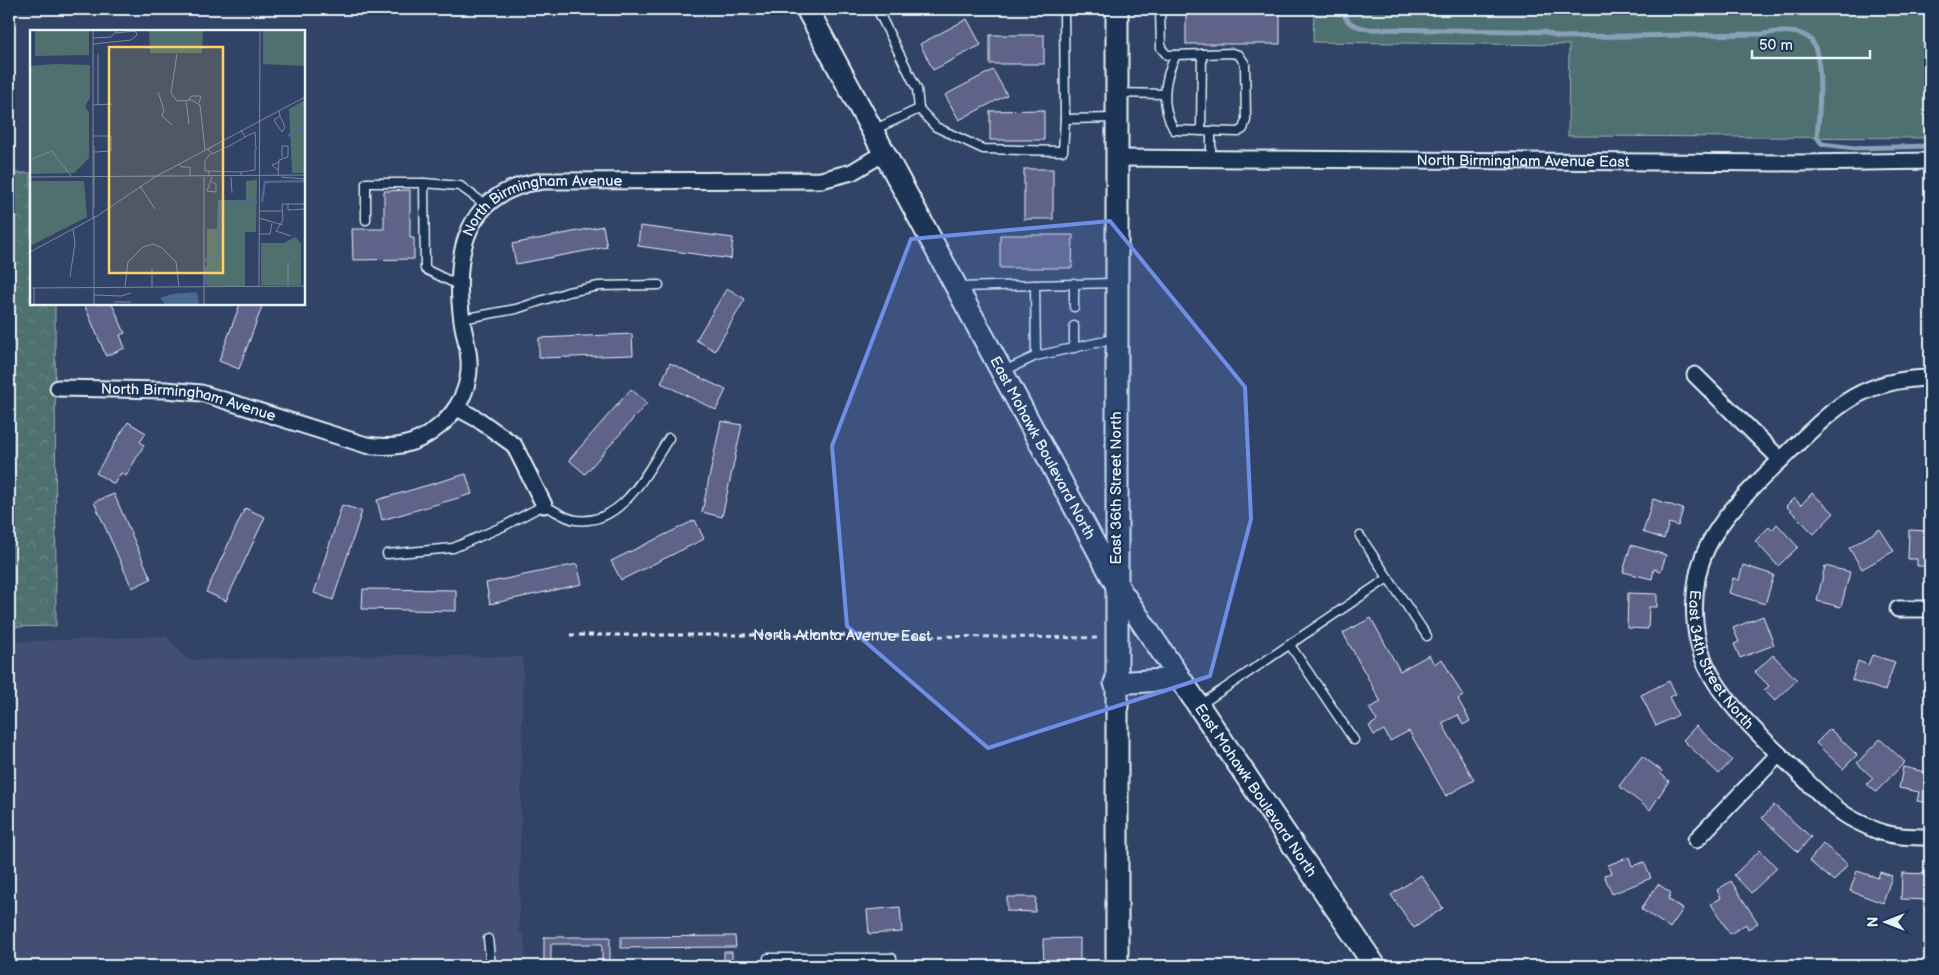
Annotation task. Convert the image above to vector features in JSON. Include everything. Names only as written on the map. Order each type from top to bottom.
[{"type":"street","name":"East Mohawk Boulevard North","points":[[807,9],[1116,584],[1375,966]]},
{"type":"street","name":"East 36th Street North","points":[[1117,9],[1115,638],[1117,966]]},
{"type":"street","name":"North Birmingham Avenue","points":[[58,388],[166,390],[201,393],[366,445],[386,448],[401,446],[429,435],[457,408],[468,378],[469,363],[462,319],[460,260],[464,240],[472,222],[486,205],[510,189],[525,183],[542,181],[830,179],[852,172],[884,153]]},
{"type":"street","name":"North Birmingham Avenue East","points":[[1117,158],[1803,163],[1930,161]]},
{"type":"street","points":[[1694,375],[1781,460]]},
{"type":"street","name":"East 34th Street North","points":[[1779,754],[1732,706],[1716,684],[1699,647],[1694,600],[1701,561],[1714,532],[1725,517],[1825,417],[1845,401],[1883,384],[1914,378],[1930,378]]},
{"type":"street","points":[[457,408],[479,420],[514,445],[544,505]]},
{"type":"street","points":[[1898,609],[1930,609]]},
{"type":"street","points":[[1115,682],[1163,680],[1178,675]]},
{"type":"street","points":[[1696,840],[1779,754],[1820,795],[1844,814],[1880,832],[1910,837],[1930,837]]},
{"type":"lane","points":[[877,9],[918,89],[919,109],[936,127],[983,149],[1063,152],[1065,119],[1064,9]]},
{"type":"lane","points":[[1160,9],[1161,48],[1167,55],[1232,53],[1239,55],[1245,64],[1246,120],[1243,129],[1238,132],[1174,130],[1168,117],[1163,94],[1176,55]]},
{"type":"lane","points":[[1201,131],[1202,54]]},
{"type":"lane","points":[[1117,93],[1163,94]]},
{"type":"lane","points":[[871,131],[919,109]]},
{"type":"lane","points":[[1065,119],[1116,118]]},
{"type":"lane","points":[[1211,131],[1211,158]]},
{"type":"lane","points":[[366,220],[366,183],[424,183],[460,186],[486,205]]},
{"type":"lane","points":[[424,183],[425,269],[461,287]]},
{"type":"lane","points":[[957,287],[1116,283]]},
{"type":"lane","points":[[1035,284],[1036,356]]},
{"type":"lane","points":[[1074,284],[1074,307]]},
{"type":"lane","points":[[462,319],[516,309],[576,290],[599,286],[659,285]]},
{"type":"lane","points":[[1074,326],[1074,348]]},
{"type":"lane","points":[[1002,372],[1036,356],[1116,338]]},
{"type":"lane","points":[[387,554],[453,548],[504,526],[544,505],[574,520],[595,521],[629,500],[669,438]]},
{"type":"lane","points":[[1360,536],[1427,636]]},
{"type":"lane","points":[[1199,706],[1388,578]]},
{"type":"lane","points":[[1290,645],[1354,740]]},
{"type":"lane","points":[[488,939],[491,966]]},
{"type":"lane","points":[[768,966],[768,958],[892,958],[892,966]]},
{"type":"path","name":"North Atlanta Avenue East","points":[[570,635],[1115,638]]},
{"type":"highlighted area","points":[[1110,221],[1245,387],[1251,519],[1210,676],[988,748],[847,626],[832,446],[911,239]]},
{"type":"shaded area","points":[[166,636],[188,660],[401,655],[523,657],[519,933],[524,933],[525,966],[9,966],[9,642]]},
{"type":"green space","points":[[1314,9],[1930,9],[1930,138],[1568,136],[1569,45],[1313,42]]},
{"type":"green space","points":[[9,173],[30,173],[30,305],[55,305],[56,626],[9,627]]},
{"type":"building","points":[[1186,9],[1280,9],[1280,44],[1186,44]]},
{"type":"building","points":[[967,19],[981,45],[933,70],[920,44]]},
{"type":"building","points":[[990,35],[1044,35],[1044,64],[990,64]]},
{"type":"building","points":[[993,70],[1007,95],[959,120],[945,95]]},
{"type":"building","points":[[1044,110],[1044,140],[990,140],[990,111]]},
{"type":"building","points":[[1024,169],[1053,169],[1053,219],[1024,219]]},
{"type":"building","points":[[410,190],[410,238],[414,238],[414,259],[353,260],[352,229],[384,229],[384,191]]},
{"type":"building","points":[[603,226],[607,247],[516,264],[512,244]]},
{"type":"building","points":[[640,226],[733,238],[731,259],[638,246]]},
{"type":"building","points":[[1000,235],[1073,235],[1072,268],[1000,268]]},
{"type":"building","points":[[727,288],[745,299],[715,351],[696,340]]},
{"type":"building","points":[[84,305],[112,305],[125,333],[120,335],[125,348],[106,356]]},
{"type":"building","points":[[240,305],[263,305],[239,369],[219,361]]},
{"type":"building","points":[[632,334],[633,355],[539,358],[539,338]]},
{"type":"building","points":[[670,363],[726,390],[716,410],[661,383]]},
{"type":"building","points":[[631,389],[647,403],[585,474],[569,460]]},
{"type":"building","points":[[721,421],[742,425],[722,517],[702,512]]},
{"type":"building","points":[[128,422],[146,433],[140,442],[144,445],[126,476],[121,473],[114,484],[96,473]]},
{"type":"building","points":[[466,474],[472,494],[382,520],[377,500]]},
{"type":"building","points":[[1812,493],[1834,513],[1814,534],[1786,506],[1794,498],[1801,505]]},
{"type":"building","points":[[114,494],[151,579],[132,588],[94,502]]},
{"type":"building","points":[[1653,499],[1683,509],[1678,526],[1669,523],[1664,539],[1643,532]]},
{"type":"building","points":[[342,505],[362,511],[333,600],[314,593]]},
{"type":"building","points":[[245,508],[265,517],[226,601],[206,592]]},
{"type":"building","points":[[695,520],[704,539],[621,580],[611,561]]},
{"type":"building","points":[[1777,524],[1798,547],[1778,566],[1755,541],[1769,527],[1772,530]]},
{"type":"building","points":[[1880,529],[1894,551],[1862,569],[1849,548]]},
{"type":"building","points":[[1909,530],[1930,531],[1930,566],[1917,566],[1917,559],[1908,559]]},
{"type":"building","points":[[1631,545],[1666,555],[1661,571],[1654,569],[1652,579],[1623,572]]},
{"type":"building","points":[[577,564],[582,584],[490,604],[486,583]]},
{"type":"building","points":[[1743,565],[1774,575],[1765,604],[1729,593],[1733,578],[1739,580]]},
{"type":"building","points":[[1825,566],[1850,572],[1841,607],[1817,601]]},
{"type":"building","points":[[363,589],[456,590],[456,611],[362,609]]},
{"type":"building","points":[[1628,593],[1657,594],[1657,607],[1649,607],[1648,629],[1627,628]]},
{"type":"building","points":[[1763,616],[1774,645],[1740,658],[1734,644],[1739,642],[1733,628]]},
{"type":"building","points":[[1371,618],[1400,671],[1429,655],[1434,664],[1442,659],[1463,696],[1458,699],[1470,721],[1463,725],[1458,715],[1442,723],[1474,780],[1446,796],[1409,731],[1390,741],[1384,730],[1374,735],[1369,726],[1377,721],[1369,708],[1381,702],[1343,633]]},
{"type":"building","points":[[1773,655],[1797,680],[1775,701],[1764,690],[1769,686],[1755,672]]},
{"type":"building","points":[[1872,655],[1895,662],[1885,691],[1852,680],[1858,661],[1868,665]]},
{"type":"building","points":[[1669,681],[1676,694],[1669,697],[1678,715],[1656,726],[1641,695]]},
{"type":"building","points":[[1696,726],[1732,760],[1719,774],[1683,740]]},
{"type":"building","points":[[1830,729],[1857,755],[1843,769],[1816,743]]},
{"type":"building","points":[[1880,739],[1905,762],[1876,792],[1867,784],[1873,778],[1857,763]]},
{"type":"building","points":[[1642,756],[1662,771],[1660,773],[1669,781],[1650,810],[1619,786]]},
{"type":"building","points":[[1903,767],[1930,773],[1930,803],[1917,801],[1919,792],[1899,788]]},
{"type":"building","points":[[1774,805],[1811,837],[1798,852],[1762,818]]},
{"type":"building","points":[[1823,844],[1848,864],[1834,881],[1809,861]]},
{"type":"building","points":[[1760,850],[1777,868],[1751,893],[1734,875]]},
{"type":"building","points":[[1629,857],[1632,866],[1644,862],[1651,878],[1612,894],[1604,875],[1612,873],[1608,865]]},
{"type":"building","points":[[1857,871],[1878,878],[1880,872],[1892,876],[1883,903],[1850,891]]},
{"type":"building","points":[[1902,873],[1930,874],[1930,900],[1901,899]]},
{"type":"building","points":[[1421,875],[1443,908],[1414,928],[1391,895]]},
{"type":"building","points":[[1731,881],[1758,923],[1748,929],[1746,924],[1730,934],[1711,904],[1721,898],[1717,890]]},
{"type":"building","points":[[1658,884],[1671,893],[1668,899],[1683,909],[1670,928],[1641,909]]},
{"type":"building","points":[[1007,897],[1036,897],[1035,912],[1007,911]]},
{"type":"building","points":[[900,907],[902,932],[869,934],[867,910]]},
{"type":"building","points":[[735,936],[736,947],[621,948],[621,937]]},
{"type":"building","points":[[544,937],[610,937],[610,966],[602,966],[602,944],[551,944],[551,966],[544,966]]},
{"type":"building","points":[[1080,938],[1080,966],[1044,966],[1043,939]]},
{"type":"building","points":[[724,952],[732,952],[732,966],[724,966]]},
{"type":"building","points":[[348,959],[368,959],[368,966],[303,966],[303,964],[347,965]]},
{"type":"building","points":[[569,962],[584,962],[584,966],[569,966]]},
{"type":"waterway","points":[[1342,9],[1351,24],[1368,29],[1545,32],[1558,37],[1799,33],[1809,38],[1814,45],[1817,56],[1820,85],[1817,137],[1822,144],[1855,148],[1930,146]]}]
